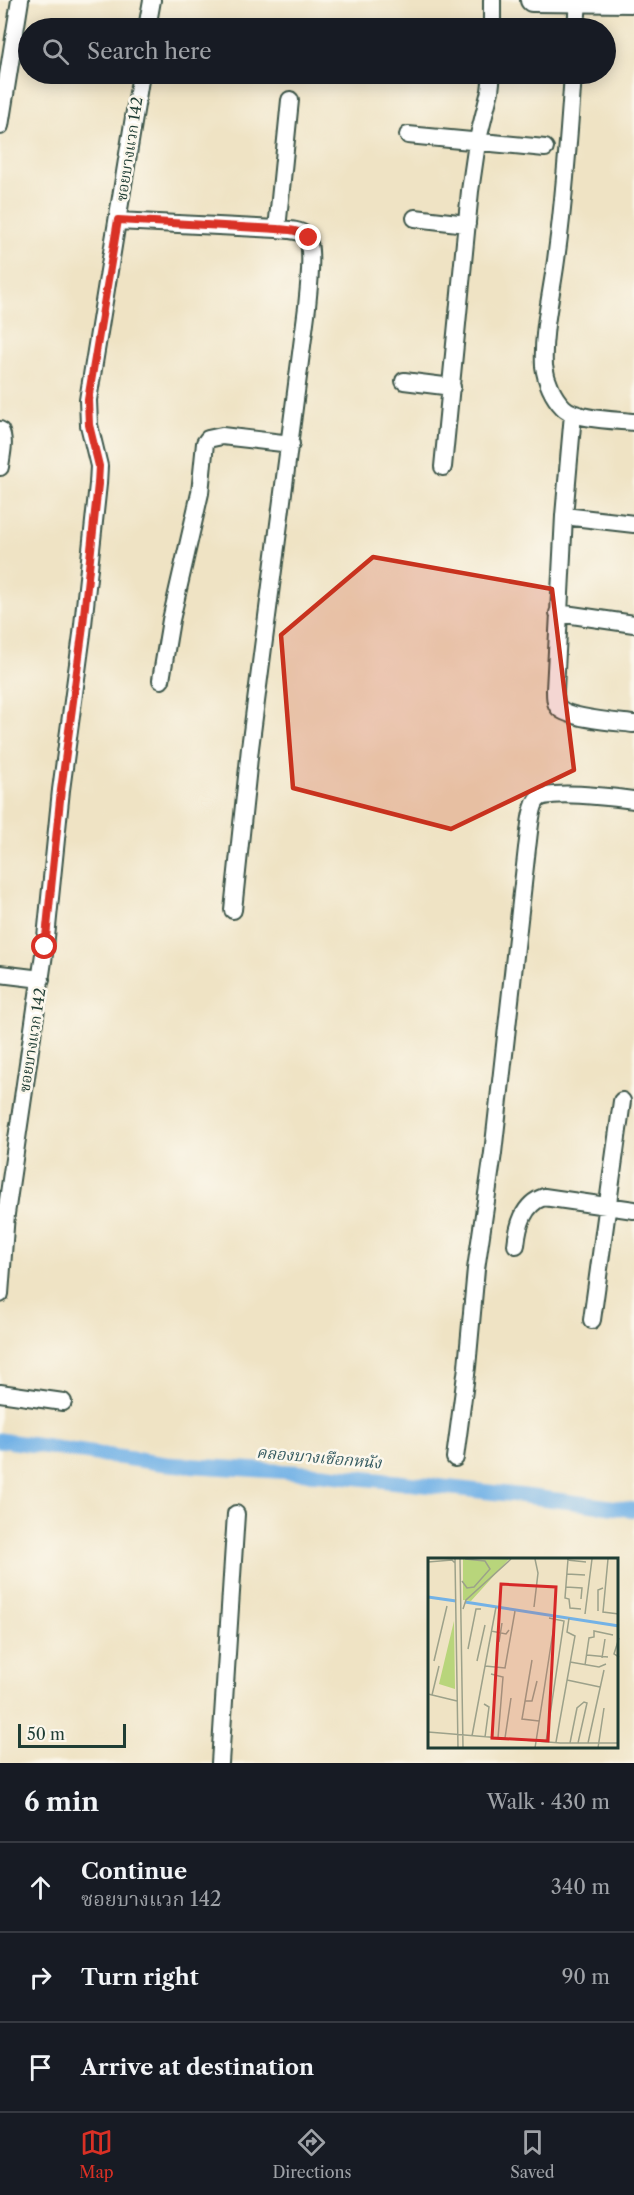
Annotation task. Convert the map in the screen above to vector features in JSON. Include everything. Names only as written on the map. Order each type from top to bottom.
[{"type":"main road","points":[[532,0],[634,1]]},
{"type":"street","points":[[0,126],[20,0]]},
{"type":"street","points":[[149,18],[152,0]]},
{"type":"street","points":[[492,0],[492,18]]},
{"type":"street","points":[[577,18],[578,1]]},
{"type":"street","name":"ซอยบางแวก 142","points":[[0,1294],[11,1172],[41,979],[98,484],[99,466],[89,425],[88,400],[139,84]]},
{"type":"street","points":[[443,467],[477,142],[491,84]]},
{"type":"street","points":[[572,84],[563,209],[544,368],[551,389],[564,409],[573,414],[634,422]]},
{"type":"street","points":[[277,229],[290,100]]},
{"type":"street","points":[[408,135],[545,148]]},
{"type":"street","points":[[415,218],[467,224]]},
{"type":"street","points":[[118,220],[277,229],[305,234],[309,238],[307,307],[250,748],[233,910]]},
{"type":"street","points":[[404,381],[452,387]]},
{"type":"street","points":[[573,414],[558,613],[556,702],[559,708],[569,714],[634,724]]},
{"type":"street","points":[[0,430],[3,435],[0,467]]},
{"type":"street","points":[[161,680],[171,620],[200,493],[205,443],[208,439],[222,436],[291,444]]},
{"type":"street","points":[[564,516],[634,524]]},
{"type":"street","points":[[558,613],[634,624]]},
{"type":"street","points":[[455,1458],[467,1367],[476,1269],[493,1153],[525,860],[534,806],[538,799],[554,794],[634,800]]},
{"type":"street","points":[[0,974],[41,979]]},
{"type":"street","points":[[592,1320],[622,1101]]},
{"type":"street","points":[[516,1245],[518,1224],[527,1209],[537,1199],[553,1197],[634,1210]]},
{"type":"street","points":[[0,1394],[63,1402]]},
{"type":"street","points":[[220,1763],[236,1514]]},
{"type":"highlighted area","points":[[373,557],[552,589],[574,770],[451,829],[293,788],[281,635]]},
{"type":"waterway","name":"คลองบางเชือกหนัง","points":[[0,1440],[166,1464],[323,1474],[634,1510]]},
{"type":"route","points":[[45,947],[61,790],[82,634],[98,484],[99,466],[89,425],[88,400],[118,220],[277,229],[298,232],[309,238]]}]
